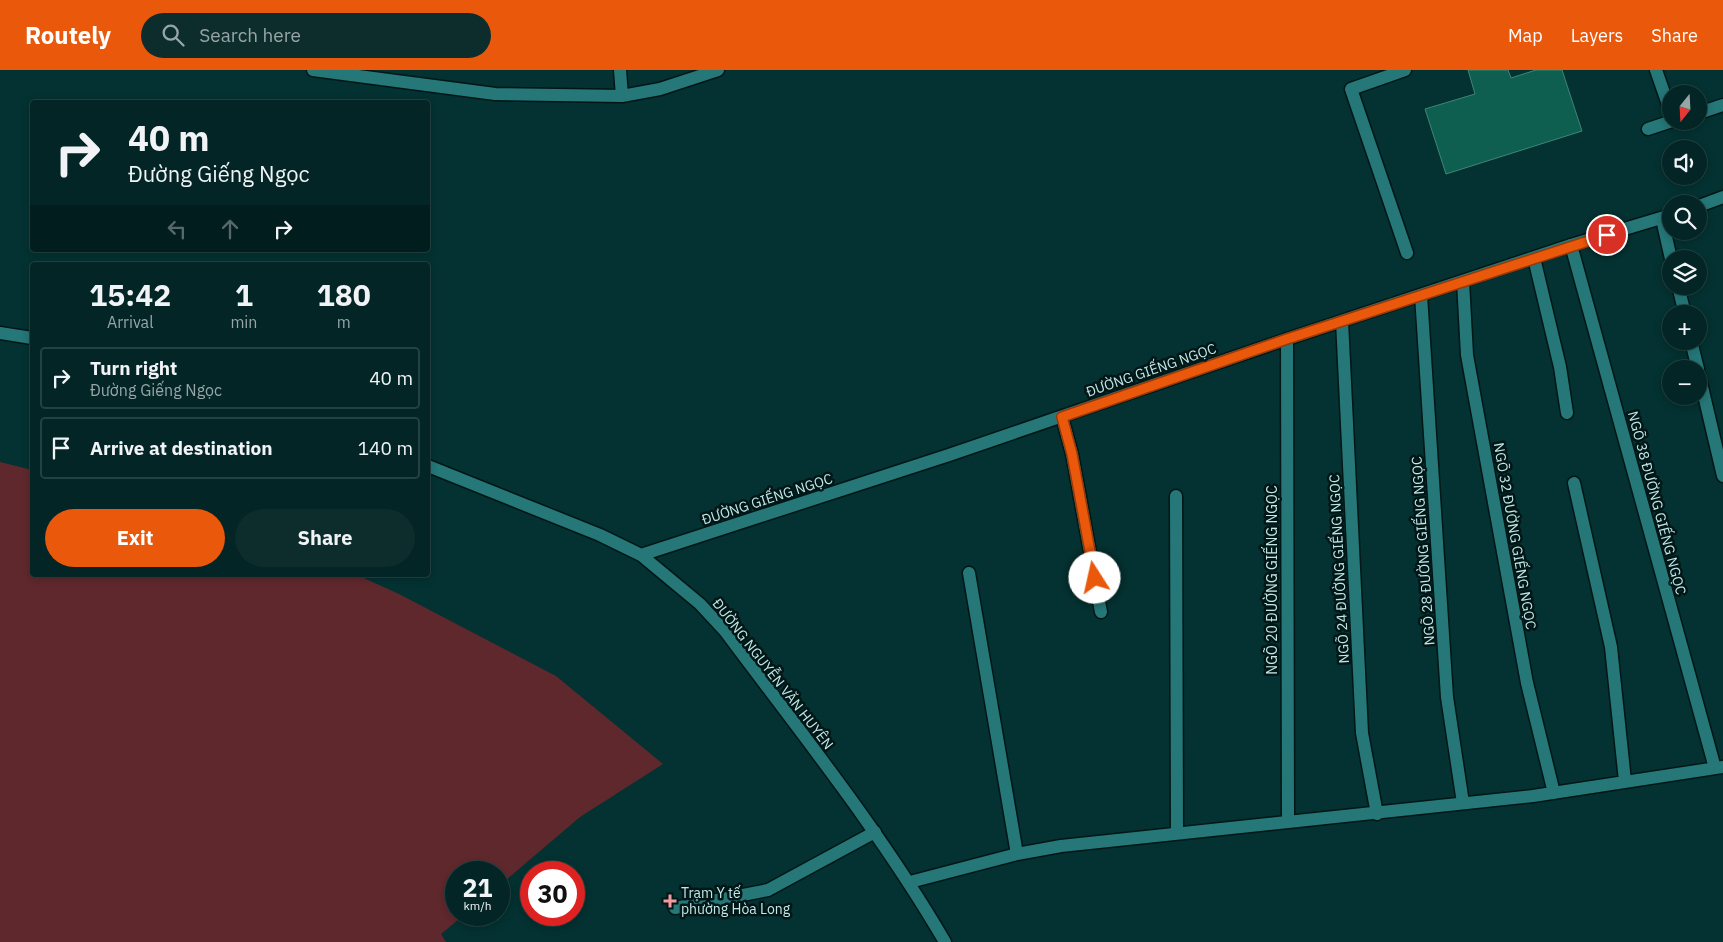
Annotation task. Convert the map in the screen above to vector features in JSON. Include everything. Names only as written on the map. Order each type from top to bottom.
[{"type":"street","points":[[313,70],[495,94],[622,96],[660,89],[718,70]]},
{"type":"street","points":[[620,70],[622,96]]},
{"type":"street","points":[[1405,70],[1351,89],[1407,253]]},
{"type":"street","points":[[1656,70],[1662,87]]},
{"type":"street","points":[[1708,110],[1723,105]]},
{"type":"street","points":[[1648,129],[1662,124]]},
{"type":"street","points":[[1707,203],[1723,197]]},
{"type":"street","name":"ĐƯỜNG GIẾNG NGỌC","points":[[641,555],[1062,417],[1287,339],[1571,245],[1662,218]]},
{"type":"street","name":"NGÕ 38 ĐƯỜNG GIẾNG NGỌC","points":[[1571,245],[1719,767]]},
{"type":"street","points":[[1534,258],[1560,367],[1567,413]]},
{"type":"street","name":"NGÕ 32 ĐƯỜNG GIẾNG NGỌC","points":[[1463,281],[1467,355],[1526,683],[1554,793]]},
{"type":"street","name":"NGÕ 28 ĐƯỜNG GIẾNG NGỌC","points":[[1421,295],[1447,696],[1463,803]]},
{"type":"street","name":"NGÕ 24 ĐƯỜNG GIẾNG NGỌC","points":[[1342,321],[1362,732],[1377,814]]},
{"type":"street","points":[[0,332],[30,338]]},
{"type":"street","name":"NGÕ 20 ĐƯỜNG GIẾNG NGỌC","points":[[1287,339],[1288,821]]},
{"type":"street","points":[[1706,405],[1723,476]]},
{"type":"street","points":[[1062,417],[1072,454],[1101,612]]},
{"type":"street","name":"ĐƯỜNG NGUYỄN VĂN HUYÊN","points":[[430,467],[600,535],[641,555],[700,604],[725,631],[875,832],[910,882],[945,942]]},
{"type":"street","points":[[1574,483],[1611,647],[1624,781]]},
{"type":"street","points":[[1176,496],[1177,833]]},
{"type":"street","points":[[969,573],[1017,854]]},
{"type":"street","points":[[910,882],[1017,854],[1061,846],[1288,821],[1377,814],[1554,793],[1719,767]]},
{"type":"street","points":[[675,908],[768,890],[875,832]]},
{"type":"shaded area","points":[[0,462],[30,470],[30,577],[361,577],[399,594],[556,676],[663,764],[580,817],[528,861],[520,861],[520,868],[510,877],[510,861],[445,861],[445,926],[451,926],[441,934],[446,942],[0,942]]},
{"type":"building","points":[[1468,70],[1508,70],[1511,78],[1536,70],[1562,70],[1582,131],[1446,174],[1425,109],[1475,94]]},
{"type":"place","name":"Trạm Y tế phường Hòa Long","points":[[670,901]]},
{"type":"route","points":[[1095,578],[1072,454],[1062,417],[1287,339],[1571,245],[1607,235]]}]
